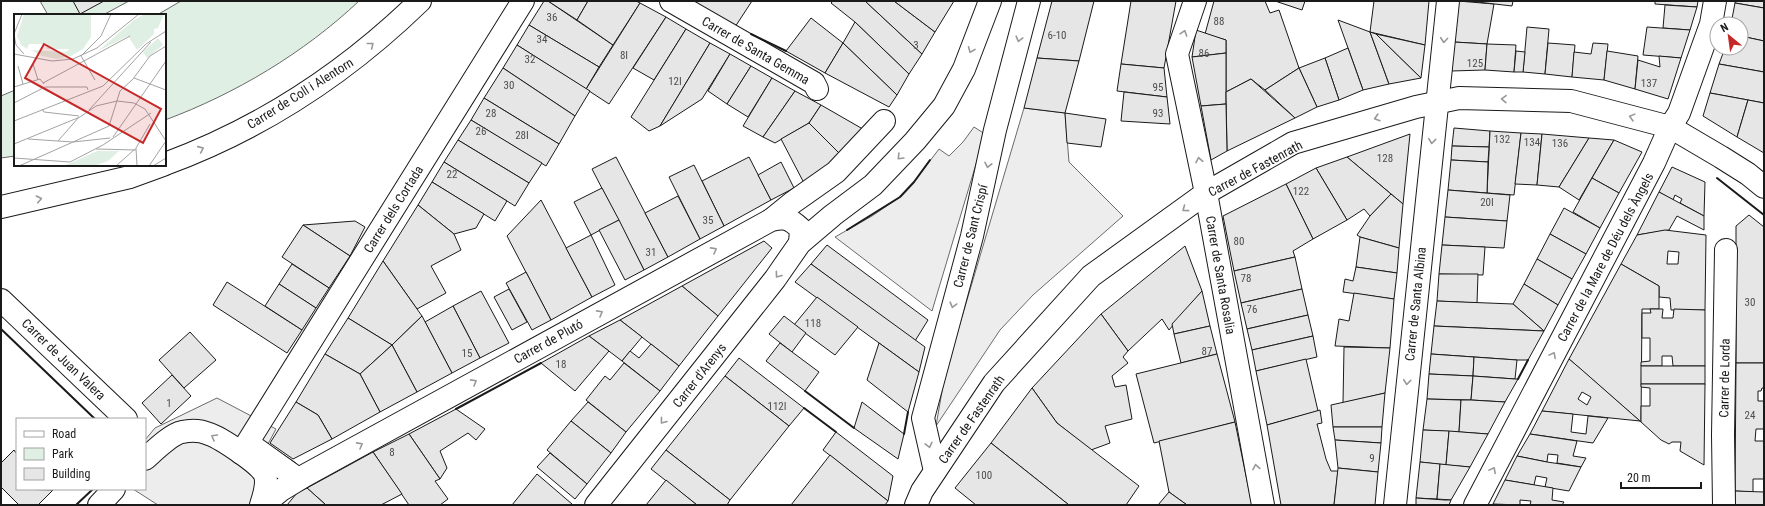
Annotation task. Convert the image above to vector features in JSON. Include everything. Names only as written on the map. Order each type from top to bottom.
[{"type":"street","name":"Carrer de Coll i Alentorn","points":[[166,164],[239,132],[274,113],[307,92],[358,56],[420,1]]},
{"type":"street","name":"Carrer dels Cortada","points":[[244,448],[523,1]]},
{"type":"street","name":"Carrer de Santa Gemma","points":[[671,1],[814,83],[817,89]]},
{"type":"street","name":"Carrer d'Arenys","points":[[596,505],[775,279],[800,244],[832,214],[873,185],[915,141],[944,106],[964,69],[990,1]]},
{"type":"street","name":"Carrer de Sant Crispí","points":[[935,471],[923,418],[972,236],[995,130],[1029,1]]},
{"type":"street","name":"Carrer de Santa Rosalia","points":[[1194,1],[1177,54],[1206,194],[1263,505]]},
{"type":"street","name":"Carrer de Santa Albina","points":[[1395,505],[1436,103],[1440,84],[1448,1]]},
{"type":"street","name":"Carrer de la Mare de Déu dels Àngels","points":[[1475,505],[1651,170],[1675,120],[1711,24],[1715,1]]},
{"type":"street","name":"Carrer de Fastenrath","points":[[919,498],[935,471],[994,383],[1091,276],[1206,194],[1294,144],[1416,107],[1459,98],[1571,101],[1675,120],[1728,162],[1764,187]]},
{"type":"street","name":"Carrer de Plutó","points":[[262,505],[298,479],[771,220],[792,202],[836,172],[884,121]]},
{"type":"street","name":"Carrer de Coll i Alentorn","points":[[1,207],[130,177],[161,166]]},
{"type":"street","name":"Carrer de Plutó","points":[[771,220],[786,218],[794,222],[801,229],[800,244]]},
{"type":"street","name":"Carrer de Lorda","points":[[1724,505],[1723,435],[1726,250]]},
{"type":"street","name":"Carrer de Juan Valera","points":[[1,300],[125,418]]},
{"type":"street","points":[[149,448],[179,432],[194,430],[210,434],[244,448],[298,479]]},
{"type":"street","points":[[244,448],[260,466],[265,476],[266,488],[262,505]]},
{"type":"green space","points":[[40,1],[129,1],[105,14],[47,14]]},
{"type":"green space","points":[[181,1],[359,1],[315,38],[268,70],[217,98],[166,120],[166,14],[159,14]]},
{"type":"green space","points":[[14,90],[14,156],[1,158],[1,96]]},
{"type":"shaded area","points":[[1024,108],[1065,113],[1069,162],[1123,216],[1033,295],[1000,330],[936,426],[945,374]]},
{"type":"shaded area","points":[[974,127],[985,134],[932,311],[835,237],[872,216],[900,197],[914,182],[939,149],[949,156],[963,142]]},
{"type":"shaded area","points":[[217,398],[276,429],[268,444],[296,463],[307,482],[271,505],[158,505],[135,490],[146,490],[146,439],[155,428]]},
{"type":"building","points":[[73,1],[104,1],[80,14]]},
{"type":"building","points":[[544,1],[548,1],[613,45],[599,67],[529,25]]},
{"type":"building","points":[[548,1],[588,1],[577,20]]},
{"type":"building","points":[[588,1],[636,1],[640,3],[613,45],[577,20]]},
{"type":"building","points":[[688,1],[752,1],[735,27]]},
{"type":"building","points":[[833,1],[865,1],[922,54],[909,74],[855,22],[831,3]]},
{"type":"building","points":[[865,1],[894,1],[935,32],[922,54]]},
{"type":"building","points":[[894,1],[954,1],[935,32]]},
{"type":"building","points":[[1052,1],[1094,1],[1079,61],[1037,58]]},
{"type":"building","points":[[1131,1],[1176,1],[1164,68],[1121,64]]},
{"type":"building","points":[[1214,1],[1265,1],[1270,13],[1279,10],[1299,68],[1265,90],[1251,79],[1226,92],[1226,40],[1205,34]]},
{"type":"building","points":[[1275,1],[1305,1],[1302,10]]},
{"type":"building","points":[[1374,1],[1429,1],[1425,45],[1370,32]]},
{"type":"building","points":[[1458,1],[1494,4],[1487,44],[1454,42]]},
{"type":"building","points":[[1469,1],[1513,1],[1512,6]]},
{"type":"building","points":[[1655,1],[1698,1],[1697,7],[1655,4]]},
{"type":"building","points":[[1735,1],[1764,1],[1764,8],[1735,3]]},
{"type":"building","points":[[640,3],[666,17],[609,104],[586,89]]},
{"type":"building","points":[[1735,3],[1764,8],[1764,41],[1749,38],[1749,16],[1733,16]]},
{"type":"building","points":[[1665,5],[1697,7],[1690,30],[1663,28]]},
{"type":"building","points":[[666,17],[686,29],[654,80],[633,68]]},
{"type":"building","points":[[811,18],[843,43],[825,73],[786,51]]},
{"type":"building","points":[[1338,20],[1370,32],[1389,84],[1363,90]]},
{"type":"building","points":[[855,22],[909,74],[897,95],[843,43]]},
{"type":"building","points":[[529,25],[599,67],[586,89],[517,45]]},
{"type":"building","points":[[1527,27],[1549,29],[1545,74],[1523,72]]},
{"type":"building","points":[[1647,27],[1690,30],[1681,58],[1643,55]]},
{"type":"building","points":[[686,29],[710,43],[660,126],[649,131],[631,117]]},
{"type":"building","points":[[1196,30],[1226,40],[1226,53],[1192,57]]},
{"type":"building","points":[[1370,32],[1376,34],[1421,78],[1389,84]]},
{"type":"building","points":[[1376,34],[1425,45],[1421,78]]},
{"type":"building","points":[[1749,38],[1764,41],[1764,72],[1719,64],[1722,56],[1749,56]]},
{"type":"building","points":[[1454,42],[1487,44],[1485,70],[1451,71]]},
{"type":"building","points":[[710,43],[730,54],[702,99],[660,126]]},
{"type":"building","points":[[843,43],[897,95],[889,107],[825,73]]},
{"type":"building","points":[[1548,43],[1575,45],[1572,77],[1545,74]]},
{"type":"building","points":[[1593,43],[1608,44],[1604,80],[1572,77],[1574,52],[1591,54]]},
{"type":"building","points":[[1487,44],[1516,45],[1514,72],[1485,70]]},
{"type":"building","points":[[517,45],[590,91],[575,116],[503,68]]},
{"type":"building","points":[[1348,48],[1363,90],[1339,100],[1325,58]]},
{"type":"building","points":[[1516,51],[1525,52],[1523,72],[1514,72]]},
{"type":"building","points":[[1607,51],[1638,56],[1635,89],[1604,80]]},
{"type":"building","points":[[1226,53],[1226,104],[1201,106],[1192,57]]},
{"type":"building","points":[[730,54],[751,66],[727,104],[708,91]]},
{"type":"building","points":[[1659,56],[1681,58],[1668,99],[1635,89],[1638,60],[1660,67]]},
{"type":"building","points":[[1037,58],[1079,61],[1065,113],[1024,108]]},
{"type":"building","points":[[1325,58],[1339,100],[1317,107],[1299,68]]},
{"type":"building","points":[[1121,64],[1164,68],[1167,97],[1117,91]]},
{"type":"building","points":[[1719,64],[1764,72],[1764,103],[1710,93]]},
{"type":"building","points":[[751,66],[772,78],[748,117],[727,104]]},
{"type":"building","points":[[503,68],[575,116],[559,144],[484,98]]},
{"type":"building","points":[[1299,68],[1317,107],[1295,118],[1265,90]]},
{"type":"building","points":[[772,78],[795,91],[763,137],[743,126]]},
{"type":"building","points":[[1251,79],[1295,118],[1227,151],[1226,92]]},
{"type":"building","points":[[795,91],[821,105],[809,123],[775,143],[763,137]]},
{"type":"building","points":[[1124,92],[1167,97],[1170,124],[1121,121]]},
{"type":"building","points":[[1710,93],[1748,100],[1737,137],[1703,116]]},
{"type":"building","points":[[484,98],[559,144],[546,166],[471,120]]},
{"type":"building","points":[[1748,100],[1764,103],[1764,153],[1737,137]]},
{"type":"building","points":[[1226,104],[1227,151],[1211,160],[1201,106]]},
{"type":"building","points":[[821,105],[868,132],[844,158],[809,123]]},
{"type":"building","points":[[1065,113],[1106,119],[1101,147],[1067,143]]},
{"type":"building","points":[[471,120],[542,163],[529,183],[458,140]]},
{"type":"building","points":[[809,123],[844,158],[804,183],[781,139]]},
{"type":"building","points":[[1454,128],[1490,131],[1489,147],[1452,146]]},
{"type":"building","points":[[1490,131],[1521,133],[1514,195],[1487,193]]},
{"type":"building","points":[[1521,133],[1542,134],[1537,185],[1515,184]]},
{"type":"building","points":[[1410,134],[1403,204],[1347,157]]},
{"type":"building","points":[[1542,134],[1589,138],[1559,187],[1537,185]]},
{"type":"building","points":[[1589,138],[1614,140],[1579,200],[1559,187]]},
{"type":"building","points":[[458,140],[529,183],[515,206],[444,162]]},
{"type":"building","points":[[1614,140],[1642,152],[1619,193],[1592,178]]},
{"type":"building","points":[[1452,146],[1489,147],[1488,162],[1451,160]]},
{"type":"building","points":[[616,157],[668,257],[644,270],[592,169]]},
{"type":"building","points":[[749,157],[771,200],[724,226],[702,181]]},
{"type":"building","points":[[1347,157],[1391,194],[1370,216],[1364,209],[1347,220],[1316,168]]},
{"type":"building","points":[[1451,160],[1488,162],[1487,193],[1448,190]]},
{"type":"building","points":[[444,162],[507,201],[495,221],[432,182]]},
{"type":"building","points":[[781,162],[794,188],[771,200],[758,175]]},
{"type":"building","points":[[694,165],[724,226],[700,239],[669,177]]},
{"type":"building","points":[[1672,167],[1705,182],[1704,216],[1680,203],[1682,199],[1675,195],[1673,200],[1659,192]]},
{"type":"building","points":[[1316,168],[1347,220],[1313,239],[1286,184]]},
{"type":"building","points":[[1592,178],[1619,193],[1600,228],[1573,212]]},
{"type":"building","points":[[432,182],[484,214],[476,228],[454,234],[418,205]]},
{"type":"building","points":[[1286,184],[1313,239],[1293,251],[1295,257],[1234,271],[1223,216]]},
{"type":"building","points":[[602,188],[619,220],[591,235],[574,202]]},
{"type":"building","points":[[1448,190],[1510,195],[1507,221],[1445,217]]},
{"type":"building","points":[[1659,192],[1704,216],[1704,230],[1677,216],[1669,230],[1637,235]]},
{"type":"building","points":[[1391,194],[1403,204],[1399,248],[1357,235],[1370,216]]},
{"type":"building","points":[[678,196],[700,239],[668,257],[645,213]]},
{"type":"building","points":[[541,200],[592,297],[551,320],[507,236]]},
{"type":"building","points":[[418,205],[454,234],[461,250],[431,266],[446,293],[417,309],[383,261]]},
{"type":"building","points":[[1564,208],[1600,228],[1586,254],[1550,234]]},
{"type":"building","points":[[1749,215],[1764,227],[1764,363],[1736,363],[1736,226]]},
{"type":"building","points":[[1445,217],[1507,221],[1504,248],[1442,245]]},
{"type":"building","points":[[619,220],[644,270],[625,280],[599,230]]},
{"type":"building","points":[[355,221],[365,227],[350,256],[303,225]]},
{"type":"building","points":[[303,225],[350,256],[329,288],[282,257]]},
{"type":"building","points":[[1665,230],[1706,235],[1705,310],[1671,310],[1670,298],[1659,297],[1659,286],[1621,264],[1637,235]],"holes":[[[1668,251],[1679,252],[1678,264],[1667,264]]]},
{"type":"building","points":[[1550,234],[1586,254],[1572,279],[1537,259]]},
{"type":"building","points":[[591,235],[615,285],[592,297],[566,248]]},
{"type":"building","points":[[1360,237],[1399,248],[1397,273],[1356,267]]},
{"type":"building","points":[[764,241],[772,248],[718,316],[682,286]]},
{"type":"building","points":[[827,245],[928,320],[915,341],[811,264]]},
{"type":"building","points":[[1442,245],[1485,247],[1483,275],[1439,274]]},
{"type":"building","points":[[1185,246],[1202,291],[1169,330],[1162,319],[1128,351],[1101,314]]},
{"type":"building","points":[[1295,257],[1302,289],[1241,303],[1234,271]]},
{"type":"building","points":[[1537,259],[1572,279],[1558,305],[1524,284]]},
{"type":"building","points":[[383,261],[422,316],[392,345],[348,318]]},
{"type":"building","points":[[292,264],[329,288],[316,308],[279,284]]},
{"type":"building","points":[[811,264],[925,347],[919,372],[795,282]]},
{"type":"building","points":[[1621,264],[1659,286],[1659,309],[1642,309],[1641,422],[1569,359]]},
{"type":"building","points":[[1356,267],[1397,273],[1394,299],[1343,292],[1345,279],[1353,281]]},
{"type":"building","points":[[526,272],[551,320],[532,330],[506,283]]},
{"type":"building","points":[[1439,274],[1478,274],[1477,303],[1437,301]]},
{"type":"building","points":[[227,282],[302,330],[287,353],[213,305]]},
{"type":"building","points":[[279,284],[316,308],[302,330],[265,306]]},
{"type":"building","points":[[1524,284],[1558,305],[1544,331],[1513,304]]},
{"type":"building","points":[[682,286],[718,316],[679,366],[620,320]]},
{"type":"building","points":[[509,289],[527,322],[512,330],[494,297]]},
{"type":"building","points":[[1302,289],[1308,315],[1247,329],[1241,303]]},
{"type":"building","points":[[481,291],[509,343],[480,358],[453,306]]},
{"type":"building","points":[[1202,291],[1210,326],[1174,334],[1172,324]]},
{"type":"building","points":[[1354,293],[1394,299],[1390,348],[1335,346],[1339,319],[1349,321]]},
{"type":"building","points":[[817,297],[858,327],[835,355],[794,325]]},
{"type":"building","points":[[1437,301],[1513,304],[1544,331],[1434,326]]},
{"type":"building","points":[[453,306],[480,358],[452,373],[425,322]]},
{"type":"building","points":[[1650,309],[1663,309],[1662,318],[1673,318],[1674,309],[1705,310],[1705,366],[1673,366],[1672,356],[1662,356],[1662,366],[1641,366],[1641,362],[1650,361],[1650,338],[1642,338],[1642,313],[1651,313]]},
{"type":"building","points":[[1101,314],[1128,351],[1123,357],[1128,363],[1112,376],[1115,387],[1126,385],[1132,419],[1105,426],[1110,443],[1091,450],[1057,423],[1032,388]]},
{"type":"building","points":[[1308,315],[1313,336],[1252,350],[1247,329]]},
{"type":"building","points":[[422,316],[452,373],[417,392],[392,345]]},
{"type":"building","points":[[784,316],[806,333],[792,352],[769,334]]},
{"type":"building","points":[[348,318],[392,345],[360,374],[325,354]]},
{"type":"building","points":[[620,320],[642,337],[622,361],[589,336]]},
{"type":"building","points":[[1210,326],[1217,354],[1181,363],[1174,334]]},
{"type":"building","points":[[1434,326],[1544,331],[1528,360],[1517,360],[1431,354]]},
{"type":"building","points":[[190,332],[216,360],[184,388],[159,360]]},
{"type":"building","points":[[589,336],[609,351],[575,391],[541,363]]},
{"type":"building","points":[[1313,336],[1317,357],[1256,371],[1252,350]]},
{"type":"building","points":[[780,343],[819,372],[805,391],[766,361]]},
{"type":"building","points":[[879,343],[919,372],[908,412],[867,380]]},
{"type":"building","points":[[651,344],[679,366],[660,391],[622,361],[630,351],[639,358]]},
{"type":"building","points":[[392,345],[417,392],[380,412],[360,374]]},
{"type":"building","points":[[1344,347],[1390,348],[1385,393],[1343,403]]},
{"type":"building","points":[[325,354],[360,374],[380,412],[332,439],[318,415],[296,402]]},
{"type":"building","points":[[1217,354],[1235,422],[1154,443],[1136,374]]},
{"type":"building","points":[[1431,354],[1474,357],[1473,376],[1429,374]]},
{"type":"building","points":[[1474,357],[1517,360],[1515,379],[1473,376]]},
{"type":"building","points":[[739,358],[804,408],[789,426],[725,376]]},
{"type":"building","points":[[1306,359],[1318,411],[1267,425],[1256,371]]},
{"type":"building","points":[[1569,359],[1640,421],[1542,411]],"holes":[[[1582,392],[1591,397],[1587,405],[1578,399]]]},
{"type":"building","points":[[624,363],[660,391],[626,432],[586,400],[605,376],[610,380]]},
{"type":"building","points":[[1736,363],[1764,363],[1764,388],[1762,388],[1761,391],[1758,391],[1758,401],[1764,401],[1764,429],[1756,429],[1755,441],[1764,441],[1764,479],[1753,479],[1753,492],[1735,491]]},
{"type":"building","points":[[1641,366],[1705,366],[1705,384],[1641,384]]},
{"type":"building","points":[[1429,374],[1473,376],[1471,400],[1427,399]]},
{"type":"building","points":[[172,375],[191,396],[161,424],[142,403]]},
{"type":"building","points":[[725,376],[789,426],[730,500],[666,450]]},
{"type":"building","points":[[1473,376],[1518,379],[1505,402],[1471,400]]},
{"type":"building","points":[[1641,384],[1705,384],[1704,465],[1680,451],[1681,442],[1672,442],[1669,444],[1661,440],[1641,422],[1641,406],[1650,406],[1650,388],[1641,387]]},
{"type":"building","points":[[1032,388],[1057,423],[1139,486],[1126,505],[1069,505],[991,443]]},
{"type":"building","points":[[1385,393],[1382,427],[1333,427],[1331,405]]},
{"type":"building","points":[[1427,399],[1461,400],[1459,432],[1423,430]]},
{"type":"building","points":[[1461,400],[1505,402],[1488,434],[1459,432]]},
{"type":"building","points":[[296,402],[318,415],[332,439],[293,459],[270,443]]},
{"type":"building","points":[[588,402],[626,432],[611,453],[571,421]]},
{"type":"building","points":[[862,402],[904,434],[898,459],[854,428]]},
{"type":"building","points":[[456,409],[485,429],[476,440],[468,433],[440,451],[447,468],[440,479],[409,434]]},
{"type":"building","points":[[1320,410],[1322,423],[1317,424],[1326,459],[1331,471],[1338,471],[1334,505],[1281,505],[1267,425]]},
{"type":"building","points":[[1542,411],[1573,414],[1571,432],[1586,434],[1588,416],[1608,418],[1593,443],[1530,434]]},
{"type":"building","points":[[571,421],[611,453],[587,484],[547,450]]},
{"type":"building","points":[[1235,422],[1252,505],[1187,505],[1169,492],[1159,441]]},
{"type":"building","points":[[1333,427],[1382,427],[1381,443],[1335,440]]},
{"type":"building","points":[[1423,430],[1449,431],[1446,465],[1420,462]]},
{"type":"building","points":[[1449,431],[1488,434],[1470,467],[1446,465]]},
{"type":"building","points":[[836,432],[893,476],[888,501],[823,450]]},
{"type":"building","points":[[409,434],[440,479],[435,481],[448,499],[440,505],[409,505],[373,452]]},
{"type":"building","points":[[1530,434],[1577,441],[1573,456],[1586,458],[1581,467],[1557,463],[1558,455],[1548,454],[1547,462],[1517,456]]},
{"type":"building","points":[[1335,440],[1381,443],[1378,472],[1338,468]]},
{"type":"building","points":[[991,443],[1069,505],[976,505],[955,488]]},
{"type":"building","points":[[14,450],[16,453],[16,490],[53,490],[38,505],[19,505],[1,487],[1,463]]},
{"type":"building","points":[[666,450],[730,500],[727,505],[697,505],[651,469]]},
{"type":"building","points":[[373,452],[402,494],[381,505],[326,505],[307,488]]},
{"type":"building","points":[[550,453],[587,484],[575,499],[537,467]]},
{"type":"building","points":[[830,455],[888,501],[885,505],[791,505]]},
{"type":"building","points":[[1517,456],[1581,467],[1569,491],[1545,487],[1547,478],[1536,476],[1534,485],[1505,480]]},
{"type":"building","points":[[1420,462],[1440,464],[1437,499],[1416,498]]},
{"type":"building","points":[[1440,464],[1470,467],[1451,500],[1437,499]]},
{"type":"building","points":[[1338,468],[1378,472],[1375,505],[1334,505]]},
{"type":"building","points":[[537,474],[572,504],[512,505]]},
{"type":"building","points":[[666,480],[697,505],[646,505]]},
{"type":"building","points":[[1505,480],[1553,488],[1552,500],[1564,502],[1562,505],[1530,505],[1531,501],[1520,500],[1520,505],[1493,504]]},
{"type":"building","points":[[307,488],[326,505],[287,505],[297,493]]},
{"type":"building","points":[[1735,491],[1764,492],[1764,505],[1735,505]]},
{"type":"building","points":[[1169,492],[1187,505],[1158,505]]},
{"type":"building","points":[[1416,498],[1451,500],[1449,505],[1416,505]]},
{"type":"wall","points":[[751,34],[786,51]]},
{"type":"wall","points":[[847,230],[900,197],[914,182],[930,160]]},
{"type":"wall","points":[[1717,178],[1764,215]]},
{"type":"wall","points":[[1,329],[94,418]]},
{"type":"wall","points":[[1518,379],[1528,360]]},
{"type":"wall","points":[[456,409],[541,363]]},
{"type":"wall","points":[[805,391],[854,428]]},
{"type":"wall","points":[[804,408],[836,432]]},
{"type":"wall","points":[[904,434],[908,412]]},
{"type":"wall","points":[[76,505],[92,490]]}]
